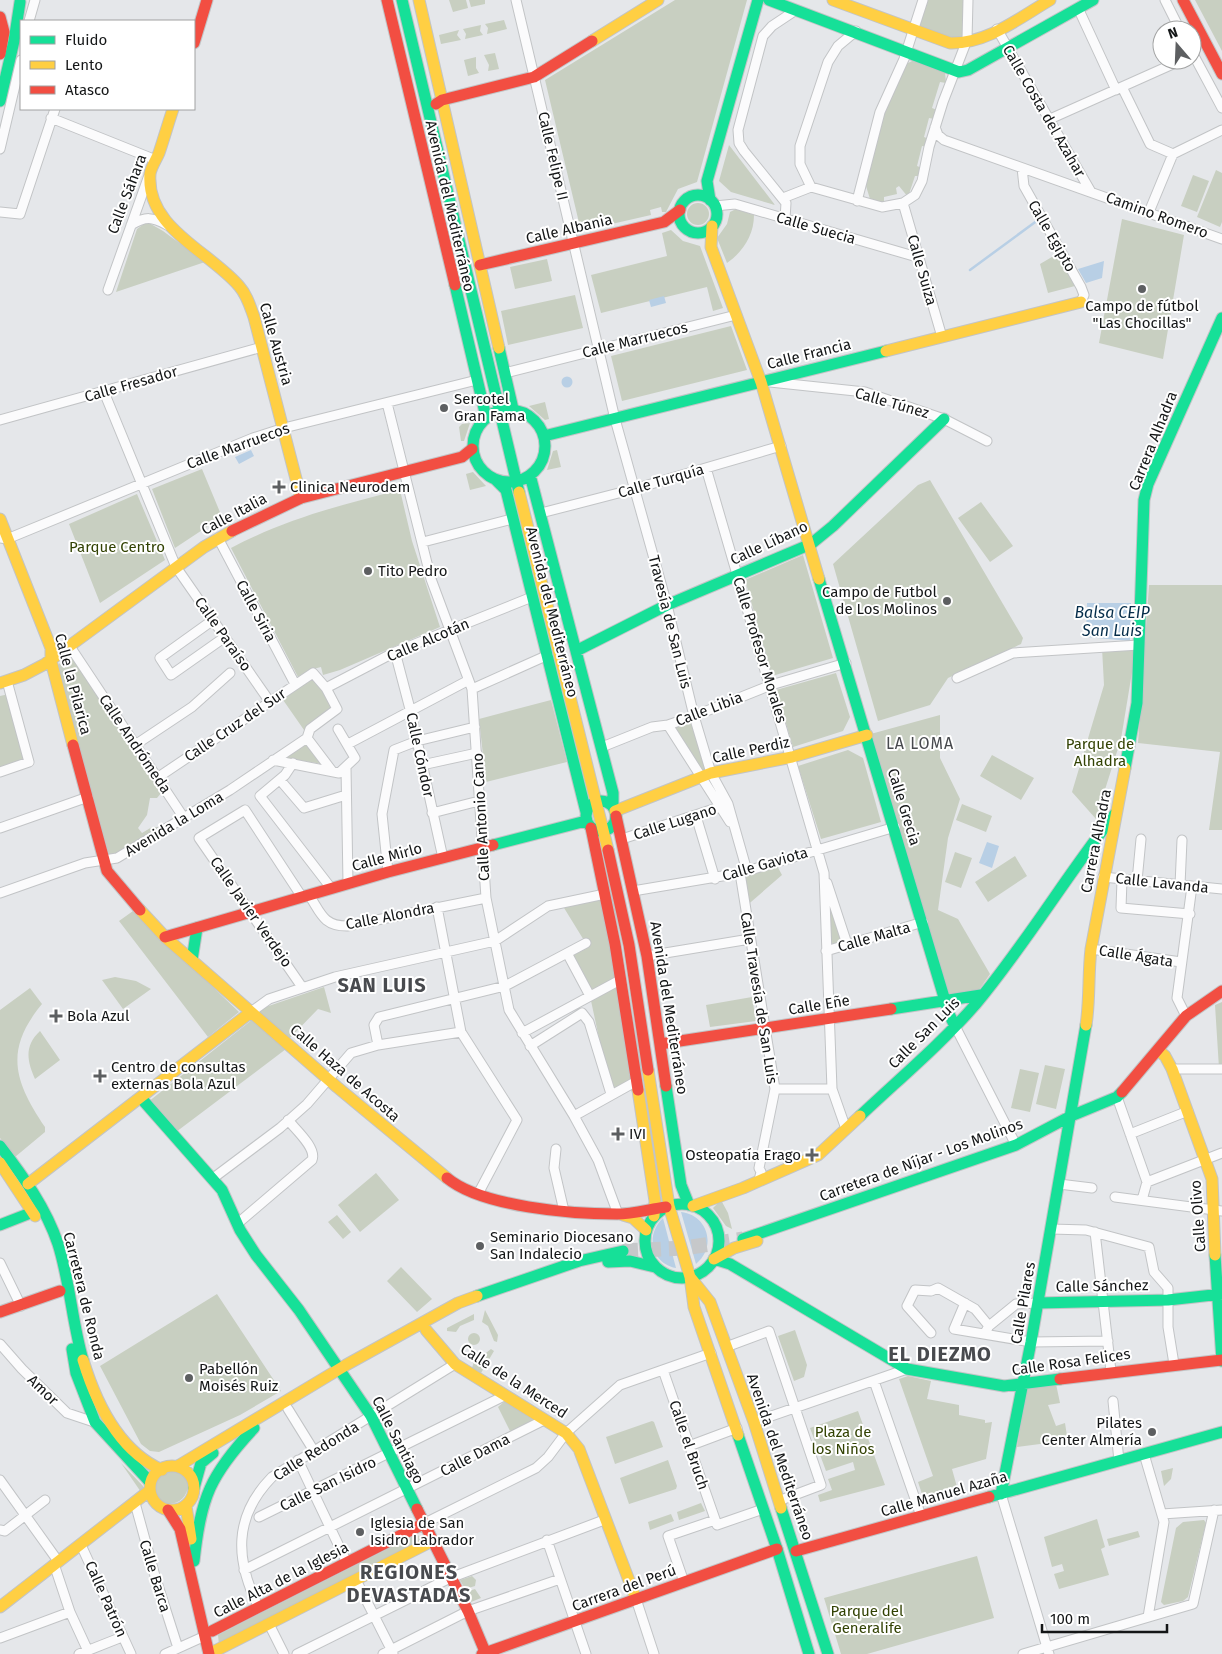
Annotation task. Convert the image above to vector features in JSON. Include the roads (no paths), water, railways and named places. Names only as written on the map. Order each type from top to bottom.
[{"type":"street","points":[[29,20],[35,0]]},
{"type":"street","points":[[195,40],[207,0]]},
{"type":"street","name":"Avenida del Mediterráneo","points":[[386,0],[458,308],[486,418]]},
{"type":"street","name":"Avenida del Mediterráneo","points":[[402,0],[499,411],[598,801],[629,945],[661,1210]]},
{"type":"street","name":"Avenida del Mediterráneo","points":[[419,0],[513,409]]},
{"type":"street","name":"Calle Felipe II","points":[[516,0],[604,370]]},
{"type":"street","points":[[428,109],[442,100],[534,77],[658,0]]},
{"type":"street","points":[[711,247],[696,233],[683,226],[680,210],[684,202],[696,196],[707,181],[758,0]]},
{"type":"street","points":[[769,0],[856,31],[954,70],[966,71],[1093,0]]},
{"type":"street","points":[[833,0],[950,43],[965,44],[998,29],[1050,0]]},
{"type":"street","points":[[857,201],[878,115],[906,51],[922,0]]},
{"type":"street","points":[[783,198],[811,188],[882,207],[903,203],[912,198],[921,185],[935,127],[954,70],[968,38],[968,0]]},
{"type":"street","points":[[1165,0],[1175,20]]},
{"type":"street","points":[[1184,0],[1222,74]]},
{"type":"street","points":[[0,10],[12,7],[20,1]]},
{"type":"street","points":[[0,101],[19,30],[20,1]]},
{"type":"street","points":[[1078,8],[1150,144],[1173,154]]},
{"type":"street","points":[[785,219],[787,208],[783,198],[744,151],[739,143],[738,130],[763,36],[772,26],[796,10]]},
{"type":"street","points":[[0,17],[4,32],[0,50]]},
{"type":"street","name":"Calle Costa del Azahar","points":[[998,29],[1091,192]]},
{"type":"street","points":[[811,188],[800,164],[800,146],[828,62],[836,48],[856,31]]},
{"type":"street","points":[[0,149],[20,64]]},
{"type":"street","points":[[1050,119],[1160,70]]},
{"type":"street","points":[[1201,70],[1222,108]]},
{"type":"street","points":[[0,212],[20,214],[55,110]]},
{"type":"street","name":"Calle Sáhara","points":[[108,290],[173,110]]},
{"type":"street","points":[[51,118],[156,160]]},
{"type":"street","points":[[930,149],[946,140],[938,135],[935,127]]},
{"type":"street","points":[[1149,212],[1173,154],[1222,130]]},
{"type":"street","name":"Camino Romero","points":[[946,140],[1222,239]]},
{"type":"street","name":"Calle Egipto","points":[[1022,168],[1024,186],[1081,287],[1084,295],[1081,302]]},
{"type":"street","name":"Calle Austria","points":[[150,173],[155,208],[160,216],[216,263],[239,286],[254,316],[301,498]]},
{"type":"street","points":[[696,233],[705,232],[712,226],[716,218],[707,181]]},
{"type":"street","points":[[696,196],[713,203]]},
{"type":"street","name":"Calle Suecia","points":[[713,203],[735,204],[917,257]]},
{"type":"street","name":"Calle Suiza","points":[[903,203],[917,257],[942,337]]},
{"type":"street","name":"Calle Albania","points":[[480,265],[664,222],[680,210]]},
{"type":"street","name":"Calle Austria","points":[[131,225],[143,218],[152,217],[173,228]]},
{"type":"street","name":"Calle Albania","points":[[664,222],[683,226]]},
{"type":"street","points":[[711,247],[712,226]]},
{"type":"street","name":"Calle Grecia","points":[[711,247],[761,382],[781,446],[946,1001],[955,1026],[1016,1145]]},
{"type":"street","name":"Calle Francia","points":[[544,436],[1081,302]]},
{"type":"street","name":"Calle Marruecos","points":[[505,373],[736,315]]},
{"type":"street","name":"Carrera Alhadra","points":[[1070,1116],[1090,1007],[1088,976],[1090,949],[1137,704],[1142,533],[1148,484],[1222,318]]},
{"type":"street","name":"Calle Fresador","points":[[0,420],[262,346]]},
{"type":"street","name":"Travesía de San Luis","points":[[604,370],[615,419],[668,606],[707,775]]},
{"type":"street","name":"Calle Marruecos","points":[[4,538],[207,456],[284,428],[388,404],[477,380]]},
{"type":"street","name":"Calle Túnez","points":[[761,382],[865,392],[944,419],[987,441]]},
{"type":"street","points":[[104,392],[176,567]]},
{"type":"street","name":"Calle Antonio Cano","points":[[388,404],[431,579],[467,681],[472,689],[486,898],[509,1010],[574,1116],[598,1160],[618,1214]]},
{"type":"street","points":[[472,449],[473,437],[479,426],[486,418],[499,411],[513,409],[528,414],[535,420],[544,436],[545,450],[542,461],[530,475],[517,481],[496,480]]},
{"type":"street","name":"Calle Líbano","points":[[576,651],[738,574],[811,544],[833,526],[944,419]]},
{"type":"street","name":"Calle Turquía","points":[[541,513],[634,489],[781,446]]},
{"type":"street","name":"Avenida del Mediterráneo","points":[[472,449],[476,461],[484,473],[496,480],[506,490],[548,655],[605,894],[635,1082],[661,1210],[690,1277],[710,1302],[781,1500],[828,1654]]},
{"type":"street","name":"Calle Italia","points":[[3,682],[39,669],[176,567],[218,538],[251,520],[301,498],[462,457],[472,449]]},
{"type":"street","name":"Calle Italia","points":[[462,457],[476,461]]},
{"type":"street","name":"Calle Profesor Morales","points":[[706,468],[792,757],[824,873],[832,1089],[846,1129]]},
{"type":"street","name":"Avenida del Mediterráneo","points":[[530,475],[613,793],[615,811],[647,956],[681,1185],[691,1205]]},
{"type":"street","name":"Calle la Pilarica","points":[[0,519],[4,538],[51,648],[51,661],[88,797],[103,861]]},
{"type":"street","points":[[423,542],[512,519]]},
{"type":"street","name":"Calle Siria","points":[[218,538],[295,684]]},
{"type":"street","name":"Calle Paraíso","points":[[176,567],[270,702]]},
{"type":"street","name":"Calle Alcotán","points":[[326,688],[395,652],[532,597]]},
{"type":"street","points":[[213,620],[160,658],[171,675],[225,637]]},
{"type":"street","name":"Calle Andrómeda","points":[[69,645],[184,818]]},
{"type":"street","points":[[957,678],[1013,653],[1139,646]]},
{"type":"street","name":"Calle Cóndor","points":[[395,652],[410,709],[442,858]]},
{"type":"street","points":[[472,689],[548,655]]},
{"type":"street","name":"Calle Libia","points":[[602,747],[652,727],[668,725],[694,716],[771,685],[846,663]]},
{"type":"street","points":[[135,745],[192,707],[230,673]]},
{"type":"street","name":"Calle Cruz del Sur","points":[[157,778],[313,673],[326,688]]},
{"type":"street","points":[[348,744],[410,709],[467,681]]},
{"type":"street","points":[[0,772],[29,762],[3,682]]},
{"type":"street","name":"Avenida la Loma","points":[[0,893],[85,864],[116,858],[242,782],[307,738],[310,729],[337,709],[326,688]]},
{"type":"street","points":[[668,725],[707,775],[724,805],[735,829],[743,872]]},
{"type":"street","points":[[388,872],[382,814],[394,750],[416,741],[475,727]]},
{"type":"street","points":[[273,760],[332,770],[339,774],[355,758],[338,729]]},
{"type":"street","name":"Calle Perdiz","points":[[615,811],[707,775],[792,757],[867,735]]},
{"type":"street","points":[[307,738],[332,770]]},
{"type":"street","points":[[422,765],[477,753]]},
{"type":"street","points":[[293,764],[280,780],[260,796],[331,888]]},
{"type":"street","points":[[346,768],[348,883]]},
{"type":"street","points":[[280,780],[304,808],[346,795]]},
{"type":"street","points":[[0,828],[88,797]]},
{"type":"street","points":[[432,813],[480,801]]},
{"type":"street","points":[[598,801],[603,801],[615,811],[613,825],[604,831],[588,821],[590,805],[598,801]]},
{"type":"street","name":"Calle Lugano","points":[[622,840],[724,805]]},
{"type":"street","name":"Calle Javier Verdejo","points":[[302,987],[252,912],[199,838],[245,810],[306,896]]},
{"type":"street","name":"Calle San Luis","points":[[691,1205],[759,1180],[818,1155],[955,1026],[1019,947],[1084,853],[1117,812]]},
{"type":"street","points":[[696,816],[715,879]]},
{"type":"street","name":"Calle Mirlo","points":[[165,937],[388,872],[588,821]]},
{"type":"street","name":"Calle Gaviota","points":[[633,891],[715,879],[895,827]]},
{"type":"street","points":[[1137,881],[1142,839]]},
{"type":"street","points":[[1180,885],[1182,840]]},
{"type":"street","name":"Calle Haza de Acosta","points":[[103,861],[107,871],[165,937],[328,1080],[450,1181],[478,1194],[529,1208],[618,1214],[661,1210]]},
{"type":"street","name":"Calle Travesía de San Luis","points":[[743,872],[750,939],[775,1089],[759,1168],[761,1172],[759,1180]]},
{"type":"street","points":[[824,873],[847,944]]},
{"type":"street","name":"Calle Lavanda","points":[[1103,877],[1222,889]]},
{"type":"street","points":[[1122,880],[1121,908],[1190,914]]},
{"type":"street","points":[[1186,1016],[1177,998],[1181,962],[1190,914],[1192,886]]},
{"type":"street","points":[[28,1184],[269,999],[302,987],[495,941],[548,906],[605,894]]},
{"type":"street","name":"Calle Alondra","points":[[306,896],[327,921],[334,926],[347,926],[486,898]]},
{"type":"street","points":[[437,907],[461,1032],[517,1120],[478,1194]]},
{"type":"street","name":"Calle Malta","points":[[826,951],[923,922]]},
{"type":"street","points":[[192,960],[197,928]]},
{"type":"street","points":[[647,956],[750,939]]},
{"type":"street","points":[[378,1045],[374,1025],[379,1017],[505,986],[586,942]]},
{"type":"street","name":"Calle Ágata","points":[[1090,949],[1181,962]]},
{"type":"street","points":[[567,953],[590,996]]},
{"type":"street","points":[[522,1034],[620,980]]},
{"type":"street","name":"Carretera de Níjar - Los Molinos","points":[[882,1191],[1016,1145],[1070,1116],[1117,1097],[1186,1016],[1217,999],[1222,991]]},
{"type":"street","name":"Calle Eñe","points":[[660,1044],[981,995]]},
{"type":"street","points":[[530,1046],[582,1013],[589,1022],[611,1094]]},
{"type":"street","points":[[212,1179],[288,1120],[328,1080],[351,1053],[378,1045],[461,1032]]},
{"type":"street","name":"Calle Olivo","points":[[1158,1050],[1166,1056],[1172,1069],[1206,1158],[1212,1179],[1218,1211],[1222,1360]]},
{"type":"street","points":[[1172,1069],[1222,1069]]},
{"type":"street","points":[[574,1116],[635,1082]]},
{"type":"street","points":[[775,1089],[832,1089]]},
{"type":"street","points":[[1117,1097],[1148,1182],[1142,1200]]},
{"type":"street","name":"Calle Santiago","points":[[141,1098],[222,1190],[237,1224],[256,1255],[299,1310],[371,1416],[423,1524],[468,1611],[485,1654]]},
{"type":"street","points":[[1130,1134],[1188,1111]]},
{"type":"street","name":"Calle Pilares","points":[[1001,1494],[1031,1342],[1070,1116]]},
{"type":"street","points":[[237,1224],[312,1160],[312,1149],[288,1120]]},
{"type":"street","name":"Carretera de Ronda","points":[[0,1146],[28,1184],[52,1230],[70,1292],[80,1348],[100,1404],[120,1437],[138,1458],[145,1464],[162,1470]]},
{"type":"street","points":[[556,1149],[554,1168],[564,1211]]},
{"type":"street","points":[[1148,1182],[1222,1153]]},
{"type":"street","name":"Carretera de Ronda","points":[[0,1163],[40,1225],[51,1252],[76,1373],[95,1422],[149,1487]]},
{"type":"street","points":[[1059,1184],[1092,1188]]},
{"type":"street","points":[[710,1302],[711,1263],[719,1242],[731,1235],[868,1190],[882,1191]]},
{"type":"street","points":[[665,1274],[677,1278],[690,1277],[734,1248],[872,1201],[882,1191]]},
{"type":"street","points":[[1115,1197],[1218,1211]]},
{"type":"street","points":[[474,1301],[636,1240],[661,1210],[691,1205],[711,1218],[731,1235]]},
{"type":"street","points":[[0,1225],[32,1212]]},
{"type":"street","name":"Calle Haza de Acosta","points":[[618,1214],[633,1218],[636,1240]]},
{"type":"street","points":[[1051,1229],[1095,1232],[1149,1247],[1154,1272],[1167,1285],[1168,1327],[1174,1364]]},
{"type":"street","points":[[1095,1232],[1111,1371]]},
{"type":"street","points":[[636,1240],[655,1267]]},
{"type":"street","points":[[168,1510],[186,1506],[194,1495],[198,1470],[204,1460],[288,1409],[342,1372],[426,1330],[505,1281],[579,1252],[636,1240]]},
{"type":"street","points":[[0,1608],[134,1503],[162,1470],[178,1466],[342,1372],[432,1316],[474,1301],[596,1264],[630,1261],[655,1267],[665,1274],[694,1307]]},
{"type":"street","points":[[0,1263],[21,1306]]},
{"type":"street","name":"Calle Rosa Felices","points":[[711,1263],[730,1264],[861,1340],[906,1369],[1000,1385],[1222,1360]]},
{"type":"street","name":"Avenida del Mediterráneo","points":[[690,1277],[694,1307],[737,1428],[809,1654]]},
{"type":"street","points":[[931,1333],[907,1306],[915,1290],[931,1291],[938,1288],[981,1313],[987,1329]]},
{"type":"street","points":[[0,1312],[60,1291]]},
{"type":"street","name":"Calle Sánchez","points":[[1038,1303],[1168,1300],[1219,1295]]},
{"type":"street","points":[[965,1303],[954,1329],[987,1329],[1031,1342],[1108,1341]]},
{"type":"street","points":[[987,1329],[1016,1304],[1038,1303]]},
{"type":"street","name":"Calle de la Merced","points":[[426,1330],[455,1364],[566,1433],[579,1449],[604,1520],[636,1599]]},
{"type":"street","points":[[726,1347],[769,1331],[822,1485],[781,1500]]},
{"type":"street","name":"Amor","points":[[0,1344],[22,1369],[67,1413],[95,1422]]},
{"type":"street","name":"Calle Alta de la Iglesia","points":[[208,1634],[536,1468],[548,1457],[566,1433],[620,1385],[711,1353]]},
{"type":"street","name":"Calle Redonda","points":[[260,1608],[244,1570],[241,1544],[243,1524],[254,1515],[267,1482],[298,1460],[455,1364]]},
{"type":"street","points":[[754,1422],[906,1369]]},
{"type":"street","name":"Calle el Bruch","points":[[663,1370],[715,1520]]},
{"type":"street","points":[[874,1381],[921,1516]]},
{"type":"street","name":"Calle San Isidro","points":[[254,1515],[313,1492],[504,1396]]},
{"type":"street","points":[[1113,1402],[1119,1461]]},
{"type":"street","points":[[288,1409],[314,1451]]},
{"type":"street","name":"Calle Dama","points":[[244,1570],[544,1420]]},
{"type":"street","points":[[194,1561],[200,1510],[212,1476],[226,1458],[255,1428]]},
{"type":"street","points":[[689,1446],[737,1428]]},
{"type":"street","name":"Calle Manuel Azaña","points":[[777,1550],[796,1551],[1222,1432]]},
{"type":"street","points":[[1144,1454],[1163,1518],[1148,1617]]},
{"type":"street","points":[[298,1460],[347,1563]]},
{"type":"street","points":[[178,1466],[189,1474],[194,1488]]},
{"type":"street","points":[[0,1480],[56,1563],[83,1653],[122,1637]]},
{"type":"street","points":[[149,1487],[155,1503],[168,1510],[180,1529],[213,1653],[432,1541]]},
{"type":"street","points":[[1001,1494],[1048,1651]]},
{"type":"street","points":[[0,1530],[5,1531],[45,1500]]},
{"type":"street","name":"Calle Barca","points":[[134,1503],[154,1576],[178,1648]]},
{"type":"street","points":[[186,1506],[208,1634]]},
{"type":"street","points":[[684,1582],[668,1536],[715,1520],[717,1525],[763,1509]]},
{"type":"street","points":[[1023,1654],[1048,1651],[1148,1617],[1193,1604],[1218,1510],[1163,1518]]},
{"type":"street","points":[[297,1654],[450,1578],[604,1520]]},
{"type":"street","points":[[547,1540],[586,1654]]},
{"type":"street","name":"Calle Patrón","points":[[81,1545],[131,1654]]},
{"type":"street","name":"Carrera del Perú","points":[[485,1654],[777,1550]]},
{"type":"street","points":[[356,1580],[390,1653],[468,1611],[560,1579]]},
{"type":"street","points":[[636,1599],[654,1654]]},
{"type":"street","points":[[0,1638],[70,1612]]},
{"type":"street","points":[[269,1624],[284,1654]]},
{"type":"street","points":[[165,1654],[208,1634]]},
{"type":"water","points":[[1104,261],[1102,278],[1086,283],[1078,269]]},
{"type":"water","points":[[664,296],[666,303],[651,307],[649,300]]},
{"type":"water","points":[[567,376],[573,382],[567,388],[561,382]]},
{"type":"water","points":[[251,450],[254,456],[239,464],[235,457]]},
{"type":"water","name":"Balsa CEIP San Luis","points":[[1087,603],[1131,603],[1130,641],[1086,637]]},
{"type":"water","points":[[987,842],[999,846],[992,868],[979,863]]},
{"type":"water","points":[[681,1212],[690,1214],[698,1219],[706,1233],[708,1241],[706,1249],[696,1264]]},
{"type":"water","points":[[663,1218],[676,1268],[661,1260],[653,1248],[654,1232]]},
{"type":"waterway","points":[[970,270],[1038,220]]},
{"type":"tunnel","points":[[623,1251],[684,1248],[743,1239]]},
{"type":"place","name":"Campo de fútbol \"Las Chocillas\"","points":[[1142,289]]},
{"type":"place","name":"Sercotel Gran Fama","points":[[444,408]]},
{"type":"place","name":"Clinica Neurodem","points":[[279,487]]},
{"type":"place","name":"Tito Pedro","points":[[368,571]]},
{"type":"place","name":"Campo de Futbol de Los Molinos","points":[[947,601]]},
{"type":"place","name":"Bola Azul","points":[[56,1016]]},
{"type":"place","name":"Centro de consultas externas Bola Azul","points":[[100,1076]]},
{"type":"place","name":"IVI","points":[[618,1134]]},
{"type":"place","name":"Osteopatía Erago","points":[[812,1155]]},
{"type":"place","name":"Seminario Diocesano San Indalecio","points":[[480,1246]]},
{"type":"place","name":"Pabellón Moisés Ruiz","points":[[189,1378]]},
{"type":"place","name":"Pilates Center Almería","points":[[1152,1432]]},
{"type":"place","name":"Iglesia de San Isidro Labrador","points":[[360,1532]]},
{"type":"district","name":"LA LOMA","points":[[920,743]]},
{"type":"district","name":"SAN LUIS","points":[[382,985]]},
{"type":"district","name":"EL DIEZMO","points":[[940,1354]]},
{"type":"district","name":"REGIONES DEVASTADAS","points":[[409,1584]]},
{"type":"park label","name":"Parque Centro","points":[[117,547]]},
{"type":"park label","name":"Parque de Alhadra","points":[[1100,752]]},
{"type":"park label","name":"Plaza de los Niños","points":[[843,1440]]},
{"type":"park label","name":"Parque del Generalife","points":[[867,1620]]}]
